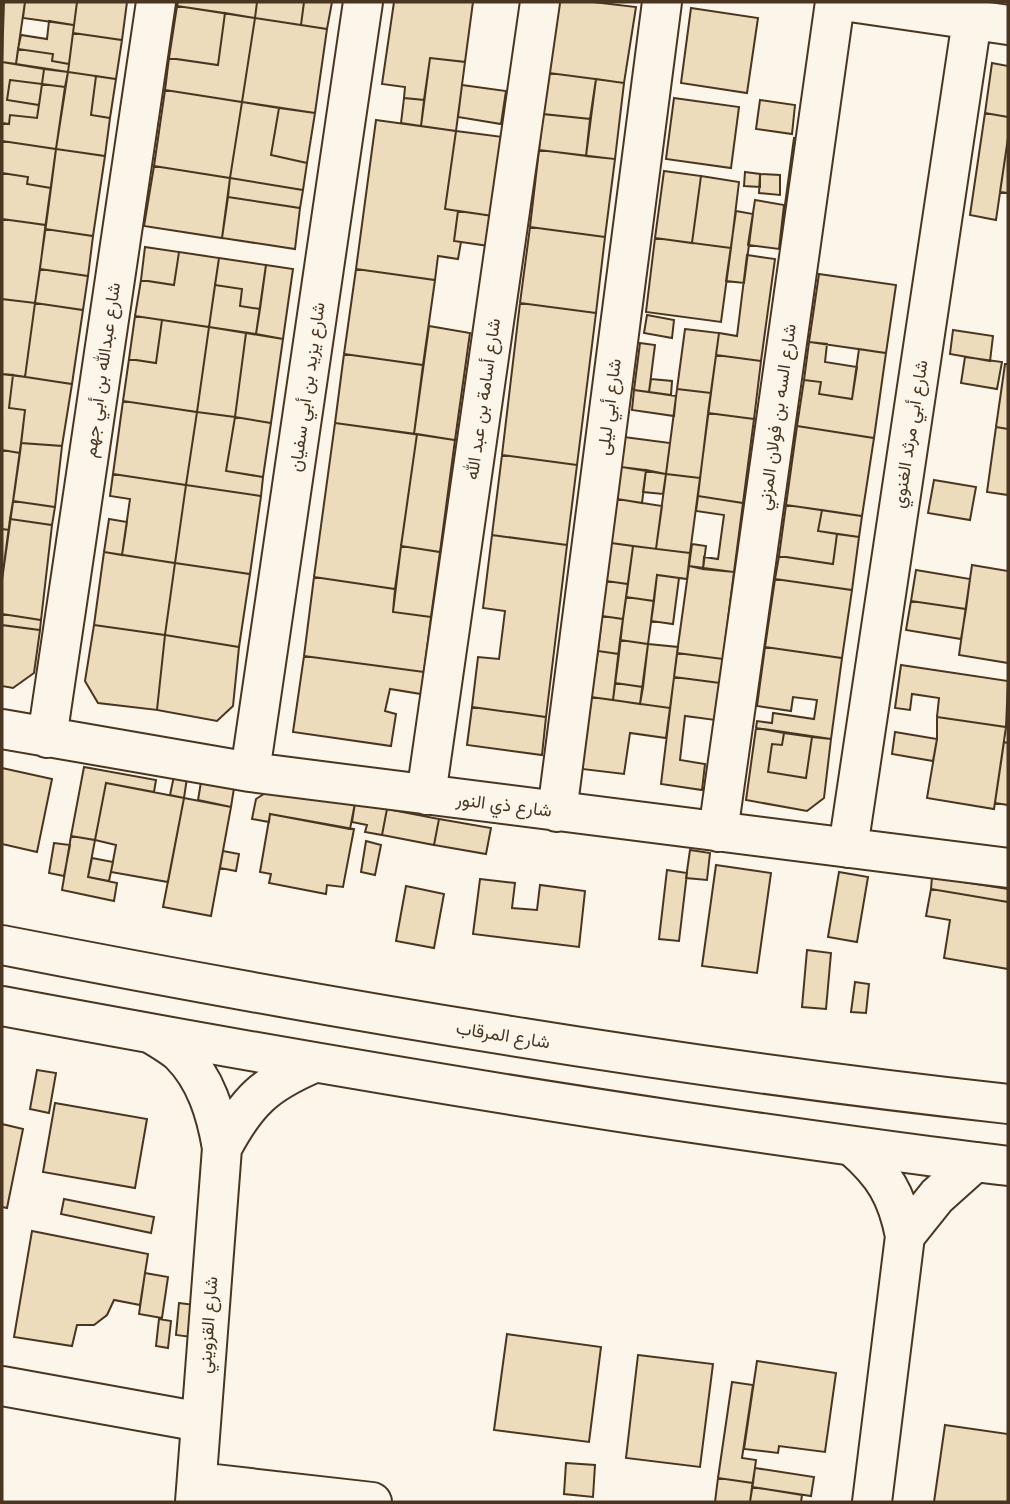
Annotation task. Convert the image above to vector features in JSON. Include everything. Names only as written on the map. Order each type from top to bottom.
[{"type":"street","name":"شارع عبدالله بن أبي جهم","points":[[47,738],[156,2]]},
{"type":"street","name":"شارع يزيد بن أبي سفيان","points":[[250,772],[363,2]]},
{"type":"street","name":"شارع أسامة بن عبد الله","points":[[426,795],[540,2]]},
{"type":"street","name":"شارع أبي ليلى","points":[[557,812],[662,2]]},
{"type":"street","name":"شارع السه بن فولان المزني","points":[[719,832],[835,2]]},
{"type":"street","points":[[850,2],[990,23]]},
{"type":"street","name":"شارع أبي مرثد الغنوي","points":[[848,848],[990,23]]},
{"type":"street","name":"شارع ذي النور","points":[[2,729],[250,772],[1008,869]]},
{"type":"street","name":"شارع المرقاب","points":[[2,945],[333,1007],[614,1053],[896,1092],[1008,1104]]},
{"type":"street","points":[[2,1006],[314,1063],[853,1147],[992,1164]]},
{"type":"street","name":"شارع القزويني","points":[[152,1034],[179,1053],[201,1081],[216,1113],[222,1148],[196,1492]]},
{"type":"street","name":"شارع القزويني","points":[[222,1148],[237,1119],[258,1095],[284,1076],[314,1063]]},
{"type":"street","points":[[853,1147],[873,1164],[889,1186],[900,1210],[905,1236],[872,1502]]},
{"type":"street","points":[[905,1236],[937,1196],[992,1164]]},
{"type":"street","points":[[2,1387],[201,1422]]},
{"type":"street","points":[[196,1492],[372,1502]]},
{"type":"building","points":[[4,2],[25,2],[16,64],[2,62]]},
{"type":"building","points":[[25,2],[77,2],[74,25],[23,18]]},
{"type":"building","points":[[77,2],[127,2],[122,40],[73,33]]},
{"type":"building","points":[[178,2],[257,2],[255,18],[177,6]]},
{"type":"building","points":[[257,2],[304,2],[301,25],[255,18]]},
{"type":"building","points":[[304,2],[332,2],[327,29],[301,25]]},
{"type":"building","points":[[394,2],[473,2],[465,62],[430,58],[424,100],[404,98],[405,87],[382,84]]},
{"type":"building","points":[[559,2],[593,2],[636,7],[624,83],[549,73]]},
{"type":"building","points":[[177,6],[225,13],[218,65],[169,58]]},
{"type":"building","points":[[691,8],[758,18],[747,93],[681,83]]},
{"type":"building","points":[[225,13],[255,18],[242,102],[165,90],[169,58],[218,65]]},
{"type":"building","points":[[255,18],[327,29],[315,113],[242,102]]},
{"type":"building","points":[[49,21],[74,25],[69,64],[52,61],[53,54],[18,49],[21,35],[47,39]]},
{"type":"building","points":[[73,33],[122,40],[116,79],[68,72]]},
{"type":"building","points":[[18,49],[53,54],[52,61],[69,64],[68,72],[16,64]]},
{"type":"building","points":[[430,58],[465,62],[456,131],[421,126]]},
{"type":"building","points":[[2,62],[44,69],[42,84],[10,80],[7,100],[39,105],[37,118],[10,115],[9,124],[2,123]]},
{"type":"building","points":[[992,63],[1008,66],[1008,117],[985,113]]},
{"type":"building","points":[[44,69],[68,72],[65,87],[42,84]]},
{"type":"building","points":[[68,72],[96,76],[91,115],[110,118],[105,156],[56,149]]},
{"type":"building","points":[[549,73],[596,79],[590,119],[543,114]]},
{"type":"building","points":[[96,76],[116,79],[110,118],[91,115]]},
{"type":"building","points":[[596,79],[624,83],[615,159],[586,156]]},
{"type":"building","points":[[10,80],[42,84],[39,105],[7,100]]},
{"type":"building","points":[[42,84],[65,87],[56,149],[2,141],[2,123],[9,124],[10,115],[37,118]]},
{"type":"building","points":[[462,85],[506,91],[501,124],[458,117]]},
{"type":"building","points":[[165,90],[242,102],[230,178],[154,166]]},
{"type":"building","points":[[404,98],[424,100],[421,126],[401,123]]},
{"type":"building","points":[[674,98],[739,107],[731,168],[666,159]]},
{"type":"building","points":[[760,100],[795,105],[792,134],[756,129]]},
{"type":"building","points":[[242,102],[279,108],[271,155],[307,163],[303,190],[230,178]]},
{"type":"building","points":[[279,108],[315,113],[307,163],[271,155]]},
{"type":"building","points":[[985,113],[1008,117],[1008,138],[996,220],[970,215]]},
{"type":"building","points":[[543,114],[590,119],[586,156],[539,150]]},
{"type":"building","points":[[376,120],[456,131],[445,209],[458,211],[454,241],[461,242],[458,259],[438,256],[435,280],[356,269]]},
{"type":"building","points":[[456,131],[503,137],[493,216],[445,209]]},
{"type":"building","points":[[794,138],[808,140],[793,253],[779,249]]},
{"type":"building","points":[[1008,138],[1008,193],[1000,192]]},
{"type":"building","points":[[2,141],[56,149],[51,188],[27,184],[28,177],[2,173]]},
{"type":"building","points":[[56,149],[105,156],[93,236],[45,229]]},
{"type":"building","points":[[539,150],[615,159],[605,237],[530,227]]},
{"type":"building","points":[[154,166],[230,178],[222,238],[144,226]]},
{"type":"building","points":[[664,171],[701,176],[692,243],[655,238]]},
{"type":"building","points":[[745,172],[760,174],[760,187],[744,186]]},
{"type":"building","points":[[2,173],[28,177],[27,184],[51,188],[46,225],[2,219]]},
{"type":"building","points":[[760,174],[780,175],[780,195],[759,193]]},
{"type":"building","points":[[701,176],[739,182],[731,248],[692,243]]},
{"type":"building","points":[[230,178],[303,190],[300,208],[228,197]]},
{"type":"building","points":[[228,197],[300,208],[295,249],[222,238]]},
{"type":"building","points":[[755,200],[784,205],[779,249],[748,245]]},
{"type":"building","points":[[458,211],[493,216],[489,246],[454,241]]},
{"type":"building","points":[[736,211],[753,214],[744,283],[726,281]]},
{"type":"building","points":[[2,219],[46,225],[35,303],[2,299]]},
{"type":"building","points":[[530,227],[605,237],[596,313],[520,303]]},
{"type":"building","points":[[45,229],[93,236],[88,276],[40,269]]},
{"type":"building","points":[[655,238],[731,248],[721,322],[646,312]]},
{"type":"building","points":[[145,247],[179,252],[174,285],[141,280]]},
{"type":"building","points":[[179,252],[219,258],[209,327],[135,316],[141,280],[174,285]]},
{"type":"building","points":[[747,255],[775,259],[761,361],[716,355],[719,333],[737,336]]},
{"type":"building","points":[[219,258],[266,265],[260,309],[240,306],[242,289],[215,285]]},
{"type":"building","points":[[266,265],[293,269],[283,339],[256,334]]},
{"type":"building","points":[[40,269],[88,276],[83,310],[35,303]]},
{"type":"building","points":[[356,269],[435,280],[423,365],[344,354]]},
{"type":"building","points":[[819,274],[896,285],[886,353],[809,342]]},
{"type":"building","points":[[215,285],[242,289],[240,306],[260,309],[256,334],[209,327]]},
{"type":"building","points":[[2,299],[35,303],[25,377],[2,374]]},
{"type":"building","points":[[35,303],[83,310],[72,384],[25,377]]},
{"type":"building","points":[[520,303],[596,313],[577,465],[502,455]]},
{"type":"building","points":[[647,315],[674,320],[672,338],[644,333]]},
{"type":"building","points":[[135,316],[162,320],[156,363],[129,359]]},
{"type":"building","points":[[162,320],[209,327],[197,412],[123,401],[129,359],[156,363]]},
{"type":"building","points":[[429,326],[470,333],[455,440],[414,434]]},
{"type":"building","points":[[209,327],[246,333],[235,417],[197,412]]},
{"type":"building","points":[[685,329],[719,333],[711,393],[677,389]]},
{"type":"building","points":[[953,330],[993,336],[990,361],[950,354]]},
{"type":"building","points":[[246,333],[283,339],[271,423],[235,417]]},
{"type":"building","points":[[809,342],[827,344],[825,362],[857,367],[852,399],[819,394],[821,382],[804,380]]},
{"type":"building","points":[[640,343],[655,345],[649,392],[634,390]]},
{"type":"building","points":[[859,349],[886,353],[874,438],[797,426],[804,380],[821,382],[819,394],[852,399]]},
{"type":"building","points":[[344,354],[423,365],[414,434],[335,423]]},
{"type":"building","points":[[716,355],[761,361],[754,419],[708,413]]},
{"type":"building","points":[[965,357],[1002,362],[997,389],[961,383]]},
{"type":"building","points":[[1005,364],[1008,364],[1008,429],[996,427]]},
{"type":"building","points":[[2,374],[13,375],[9,408],[25,410],[20,453],[2,450]]},
{"type":"building","points":[[13,375],[72,384],[62,446],[21,443],[25,410],[9,408]]},
{"type":"building","points":[[651,379],[672,381],[671,395],[649,392]]},
{"type":"building","points":[[677,389],[711,393],[700,478],[666,474]]},
{"type":"building","points":[[634,390],[676,396],[674,416],[632,410]]},
{"type":"building","points":[[123,401],[197,412],[186,485],[113,474]]},
{"type":"building","points":[[197,412],[235,417],[226,471],[263,477],[261,496],[186,485]]},
{"type":"building","points":[[708,413],[754,419],[743,503],[698,496]]},
{"type":"building","points":[[235,417],[271,423],[263,477],[226,471]]},
{"type":"building","points":[[335,423],[417,434],[395,589],[314,577]]},
{"type":"building","points":[[797,426],[874,438],[862,516],[786,505]]},
{"type":"building","points":[[996,427],[1008,429],[1008,495],[987,492]]},
{"type":"building","points":[[417,434],[455,440],[440,552],[401,546]]},
{"type":"building","points":[[624,437],[670,443],[666,474],[621,467]]},
{"type":"building","points":[[21,443],[62,446],[55,507],[13,501]]},
{"type":"building","points":[[2,450],[20,453],[9,530],[2,529]]},
{"type":"building","points":[[502,455],[577,465],[567,545],[492,535]]},
{"type":"building","points":[[621,467],[646,470],[642,503],[617,499]]},
{"type":"building","points":[[646,470],[666,474],[663,494],[643,492]]},
{"type":"building","points":[[113,474],[186,485],[175,563],[122,555],[130,499],[110,496]]},
{"type":"building","points":[[666,474],[700,478],[690,553],[656,549]]},
{"type":"building","points":[[934,480],[976,487],[970,520],[928,513]]},
{"type":"building","points":[[186,485],[261,496],[250,574],[175,563]]},
{"type":"building","points":[[698,496],[743,503],[734,572],[703,569],[704,557],[718,559],[724,515],[696,511]]},
{"type":"building","points":[[617,499],[662,506],[656,549],[611,543]]},
{"type":"building","points":[[13,501],[55,507],[52,525],[10,519]]},
{"type":"building","points":[[786,505],[822,510],[818,531],[837,534],[833,564],[779,556]]},
{"type":"building","points":[[822,510],[862,516],[859,537],[818,531]]},
{"type":"building","points":[[10,519],[52,525],[41,620],[2,614],[2,580]]},
{"type":"building","points":[[109,519],[127,522],[122,555],[104,552]]},
{"type":"building","points":[[2,529],[9,530],[2,580]]},
{"type":"building","points":[[837,534],[859,537],[852,590],[775,579],[779,556],[833,564]]},
{"type":"building","points":[[492,535],[567,545],[546,717],[472,707],[478,657],[499,659],[505,611],[483,608]]},
{"type":"building","points":[[611,543],[633,546],[628,584],[606,581]]},
{"type":"building","points":[[692,544],[706,546],[703,569],[689,566]]},
{"type":"building","points":[[401,546],[440,552],[431,617],[393,612]]},
{"type":"building","points":[[633,546],[690,553],[687,579],[657,575],[654,601],[626,597]]},
{"type":"building","points":[[104,552],[175,563],[165,635],[94,625]]},
{"type":"building","points":[[175,563],[250,574],[239,647],[165,635]]},
{"type":"building","points":[[972,565],[1008,571],[1008,663],[959,655]]},
{"type":"building","points":[[689,566],[734,572],[723,659],[677,653]]},
{"type":"building","points":[[916,570],[970,579],[966,609],[911,601]]},
{"type":"building","points":[[657,575],[679,578],[673,624],[651,621]]},
{"type":"building","points":[[314,577],[395,589],[393,612],[431,617],[424,672],[304,656]]},
{"type":"building","points":[[775,579],[852,590],[842,658],[765,647]]},
{"type":"building","points":[[606,581],[628,584],[623,619],[602,616]]},
{"type":"building","points":[[626,597],[654,601],[648,644],[620,640]]},
{"type":"building","points":[[911,601],[966,609],[961,639],[906,630]]},
{"type":"building","points":[[2,614],[41,620],[40,630],[2,625]]},
{"type":"building","points":[[602,616],[623,619],[619,654],[598,651]]},
{"type":"building","points":[[2,625],[40,630],[34,673],[13,688],[2,686]]},
{"type":"building","points":[[94,625],[165,635],[157,710],[98,703],[85,681]]},
{"type":"building","points":[[165,635],[239,647],[233,706],[217,721],[157,710]]},
{"type":"building","points":[[620,640],[648,644],[643,687],[615,683]]},
{"type":"building","points":[[648,644],[678,647],[670,708],[640,704]]},
{"type":"building","points":[[765,647],[842,658],[831,739],[756,728],[757,721],[772,723],[773,713],[814,719],[817,700],[793,697],[791,711],[757,706]]},
{"type":"building","points":[[598,651],[619,654],[613,700],[591,697]]},
{"type":"building","points":[[677,653],[723,659],[720,683],[674,677]]},
{"type":"building","points":[[304,656],[424,672],[421,694],[390,689],[385,711],[396,714],[391,746],[293,732]]},
{"type":"building","points":[[901,665],[1008,681],[1006,727],[937,717],[939,698],[912,694],[910,710],[895,708]]},
{"type":"building","points":[[674,677],[720,683],[715,720],[685,716],[680,760],[705,764],[702,790],[661,784]]},
{"type":"building","points":[[615,683],[643,687],[640,704],[613,700]]},
{"type":"building","points":[[591,697],[670,708],[666,738],[630,733],[624,774],[582,769]]},
{"type":"building","points":[[472,707],[546,717],[542,755],[467,745]]},
{"type":"building","points":[[937,717],[1006,727],[994,809],[927,798],[937,739]]},
{"type":"building","points":[[756,728],[784,733],[782,745],[772,744],[768,772],[806,778],[812,737],[831,739],[824,798],[807,811],[746,800]]},
{"type":"building","points":[[895,732],[937,739],[933,761],[892,754]]},
{"type":"building","points":[[784,733],[812,737],[806,778],[768,772],[772,744],[782,745]]},
{"type":"building","points":[[1004,742],[1008,743],[1008,805],[995,803]]},
{"type":"building","points":[[84,767],[156,780],[154,792],[106,783],[95,840],[71,836]]},
{"type":"building","points":[[2,768],[52,779],[37,852],[2,844]]},
{"type":"building","points":[[174,776],[187,778],[184,798],[170,795]]},
{"type":"building","points":[[201,782],[234,788],[231,807],[198,800]]},
{"type":"building","points":[[106,783],[184,798],[168,882],[111,872],[116,845],[95,840]]},
{"type":"building","points":[[267,792],[355,803],[350,829],[270,814],[269,822],[252,819],[256,799]]},
{"type":"building","points":[[184,798],[231,807],[211,916],[163,907]]},
{"type":"building","points":[[355,803],[387,809],[382,835],[365,832],[367,825],[352,822]]},
{"type":"building","points":[[387,809],[439,819],[434,845],[382,835]]},
{"type":"building","points":[[270,814],[354,829],[343,887],[327,885],[326,894],[269,883],[271,874],[260,872]]},
{"type":"building","points":[[439,819],[491,828],[486,854],[434,845]]},
{"type":"building","points":[[71,836],[95,840],[88,877],[117,883],[114,901],[62,890]]},
{"type":"building","points":[[366,841],[381,845],[375,875],[361,872]]},
{"type":"building","points":[[54,843],[70,845],[64,876],[49,873]]},
{"type":"building","points":[[690,850],[710,853],[707,880],[686,878]]},
{"type":"building","points":[[223,851],[239,854],[236,871],[220,868]]},
{"type":"building","points":[[92,858],[113,862],[109,881],[88,877]]},
{"type":"building","points":[[716,865],[771,873],[757,973],[702,966]]},
{"type":"building","points":[[667,870],[687,873],[679,941],[659,939]]},
{"type":"building","points":[[839,872],[868,877],[857,942],[828,937]]},
{"type":"building","points":[[932,877],[1008,889],[1008,902],[931,889]]},
{"type":"building","points":[[480,879],[515,883],[512,908],[537,910],[540,885],[585,891],[579,947],[473,934]]},
{"type":"building","points":[[406,886],[444,894],[434,948],[396,941]]},
{"type":"building","points":[[931,889],[1008,902],[1008,969],[944,958],[950,920],[926,916]]},
{"type":"building","points":[[807,950],[831,953],[826,1009],[802,1007]]},
{"type":"building","points":[[855,982],[869,984],[866,1013],[851,1012]]},
{"type":"building","points":[[37,1070],[56,1073],[49,1113],[30,1109]]},
{"type":"building","points":[[55,1103],[147,1119],[135,1188],[43,1172]]},
{"type":"building","points":[[2,1124],[23,1129],[7,1208],[2,1207]]},
{"type":"building","points":[[64,1199],[154,1217],[151,1233],[61,1214]]},
{"type":"building","points":[[32,1231],[148,1254],[140,1305],[114,1300],[107,1315],[94,1325],[77,1325],[72,1346],[14,1337]]},
{"type":"building","points":[[145,1273],[168,1277],[162,1318],[139,1314]]},
{"type":"building","points":[[179,1303],[195,1305],[191,1337],[176,1335]]},
{"type":"building","points":[[159,1319],[171,1321],[168,1348],[156,1346]]},
{"type":"building","points":[[507,1334],[601,1347],[589,1442],[494,1430]]},
{"type":"building","points":[[638,1355],[713,1364],[700,1467],[626,1458]]},
{"type":"building","points":[[757,1361],[836,1373],[825,1452],[779,1446],[778,1453],[744,1449]]},
{"type":"building","points":[[732,1382],[753,1385],[742,1458],[756,1460],[753,1483],[718,1478]]},
{"type":"building","points":[[945,1425],[1008,1434],[1008,1502],[934,1502]]},
{"type":"building","points":[[566,1463],[595,1465],[593,1497],[564,1494]]},
{"type":"building","points":[[755,1468],[814,1477],[811,1496],[752,1487]]},
{"type":"building","points":[[718,1478],[753,1483],[750,1502],[715,1502]]},
{"type":"building","points":[[752,1487],[802,1495],[801,1502],[750,1502]]}]
